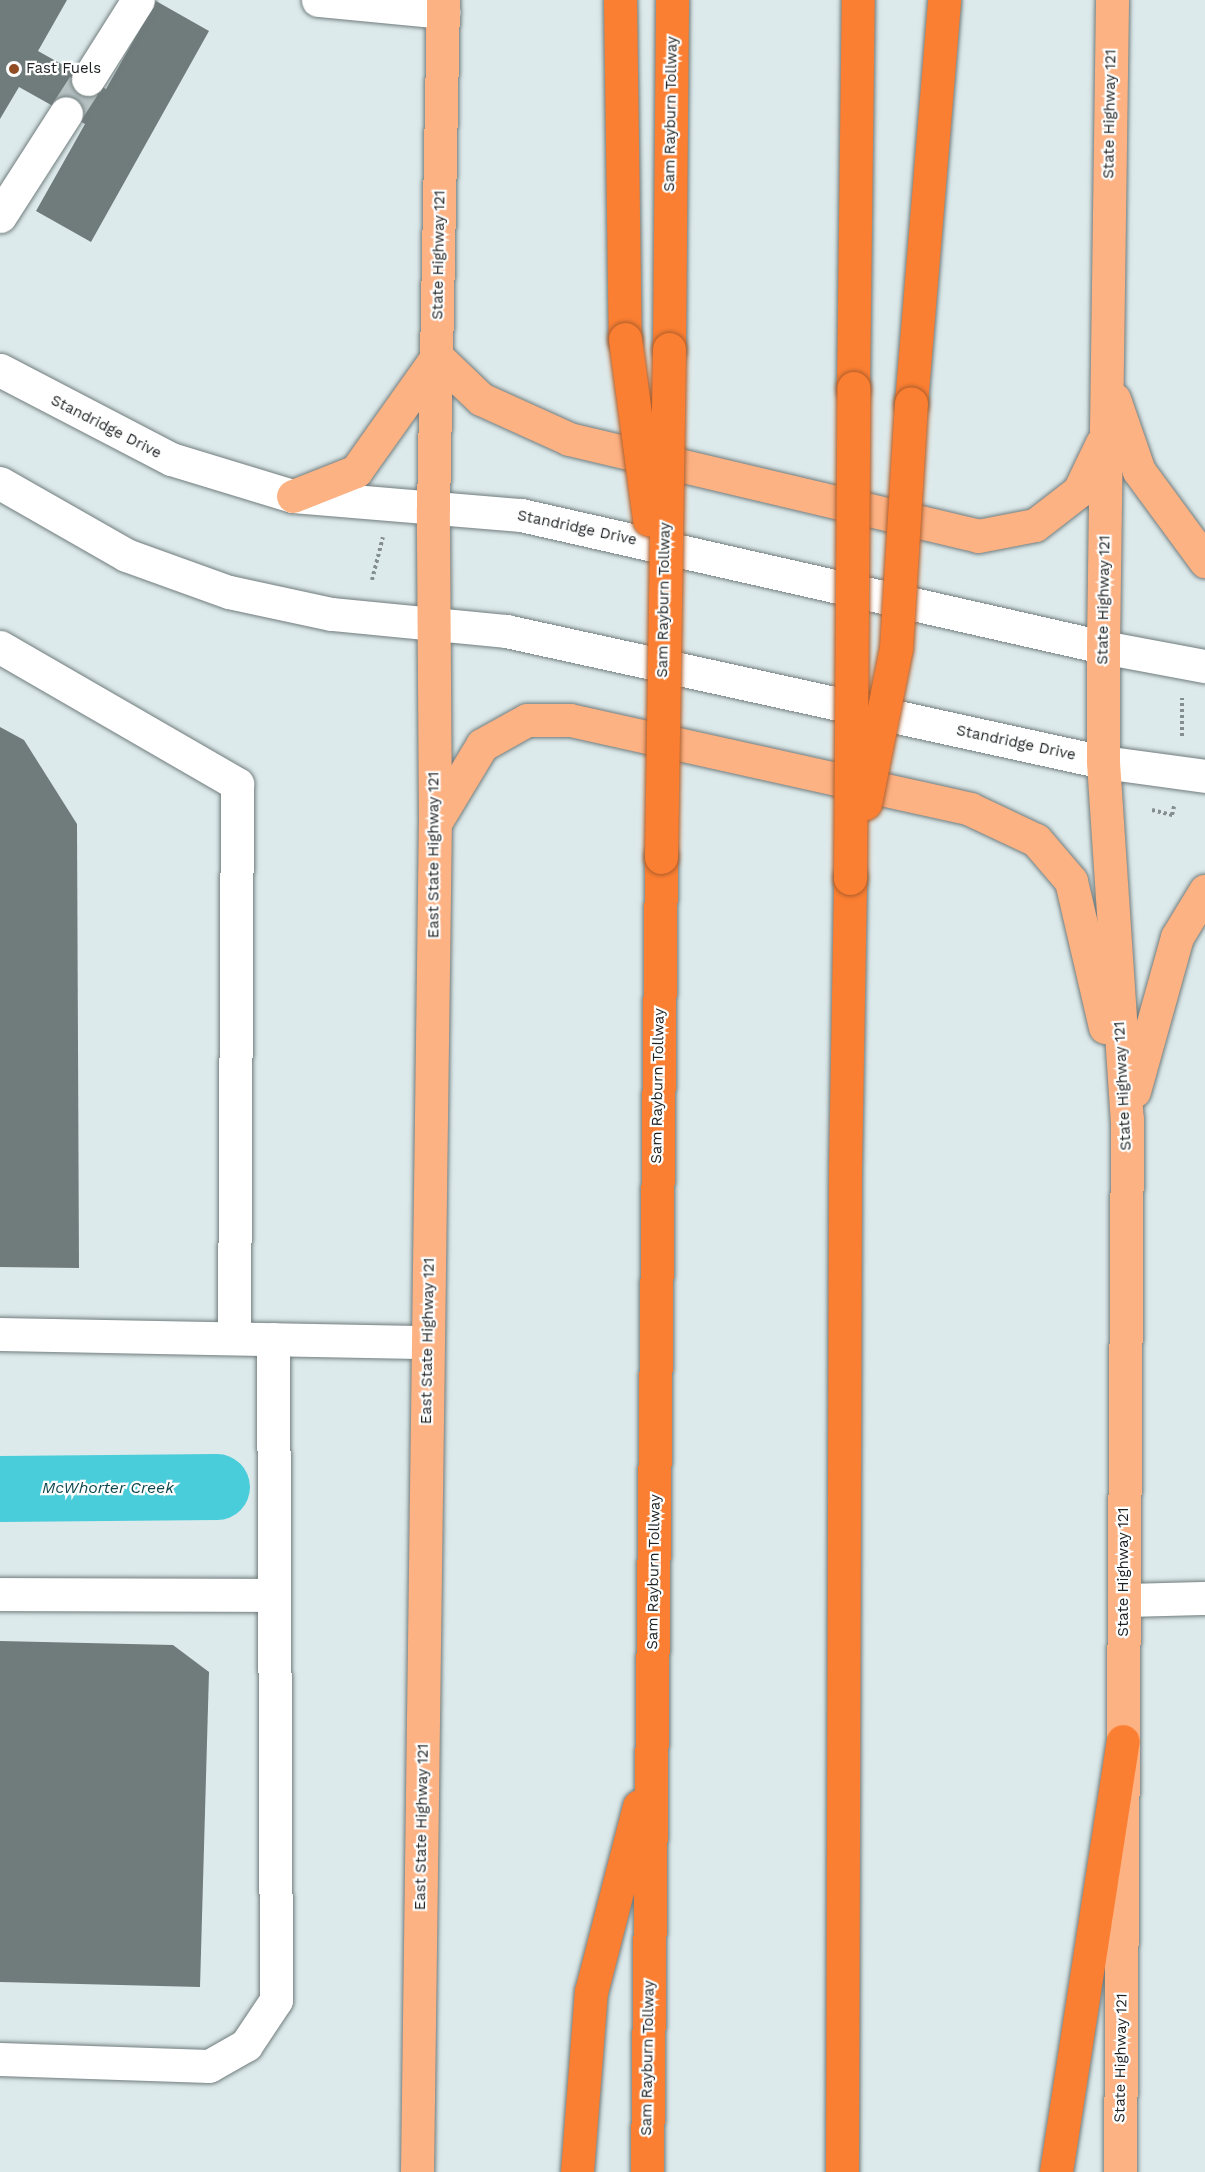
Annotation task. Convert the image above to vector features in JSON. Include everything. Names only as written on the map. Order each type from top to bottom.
[{"type":"highway","points":[[620,0],[626,339],[663,625]]},
{"type":"highway","name":"Sam Rayburn Tollway","points":[[647,2172],[663,625],[669,350],[672,0]]},
{"type":"highway","points":[[842,2172],[845,1182],[850,951],[858,0]]},
{"type":"highway","points":[[850,878],[896,648],[911,403],[944,0]]},
{"type":"highway","points":[[1056,2172],[1123,1741]]},
{"type":"highway","points":[[578,2172],[591,1992],[652,1758]]},
{"type":"main road","name":"State Highway 121","points":[[1112,0],[1103,762],[1127,1119],[1120,2172]]},
{"type":"main road","name":"State Highway 121","points":[[432,509],[443,6]]},
{"type":"main road","points":[[293,496],[356,471],[437,357],[481,399],[569,439],[978,536],[1035,525],[1079,492],[1106,435]]},
{"type":"main road","points":[[1107,377],[1139,471],[1205,561]]},
{"type":"main road","name":"East State Highway 121","points":[[417,2172],[435,823],[432,509]]},
{"type":"main road","points":[[435,823],[482,745],[527,720],[570,720],[970,809],[1036,840],[1071,881],[1127,1119]]},
{"type":"main road","points":[[1127,1119],[1177,937],[1205,891]]},
{"type":"street","points":[[88,79],[138,0]]},
{"type":"street","points":[[318,0],[443,6]]},
{"type":"street","points":[[0,216],[66,113]]},
{"type":"street","name":"Standridge Drive","points":[[0,370],[171,459],[293,496],[521,515],[1103,647],[1205,666]]},
{"type":"street","name":"Standridge Drive","points":[[0,483],[126,555],[229,592],[332,614],[506,631],[1103,762],[1205,776]]},
{"type":"street","points":[[0,647],[237,784],[234,1338]]},
{"type":"street","points":[[0,1334],[428,1342]]},
{"type":"street","points":[[0,2059],[209,2066],[246,2045],[276,2000],[273,1339]]},
{"type":"street","points":[[0,1594],[274,1595]]},
{"type":"street","points":[[1124,1600],[1205,1598]]},
{"type":"path","points":[[372,580],[385,529]]},
{"type":"path","points":[[1182,695],[1182,736]]},
{"type":"path","points":[[1152,810],[1172,815],[1176,799]]},
{"type":"building","name":"Fast Fuels","points":[[0,0],[67,0],[38,51],[106,89],[156,1],[209,31],[91,242],[36,211],[85,124],[19,87],[0,119]]},
{"type":"building","points":[[0,727],[24,740],[77,824],[79,1268],[0,1267]]},
{"type":"building","points":[[0,1641],[173,1645],[209,1672],[200,1987],[0,1982]]},
{"type":"waterway","name":"McWhorter Creek","points":[[0,1489],[217,1487]]},
{"type":"tunnel","points":[[66,113],[88,79]]},
{"type":"place","name":"Fast Fuels","points":[[14,69]]}]
